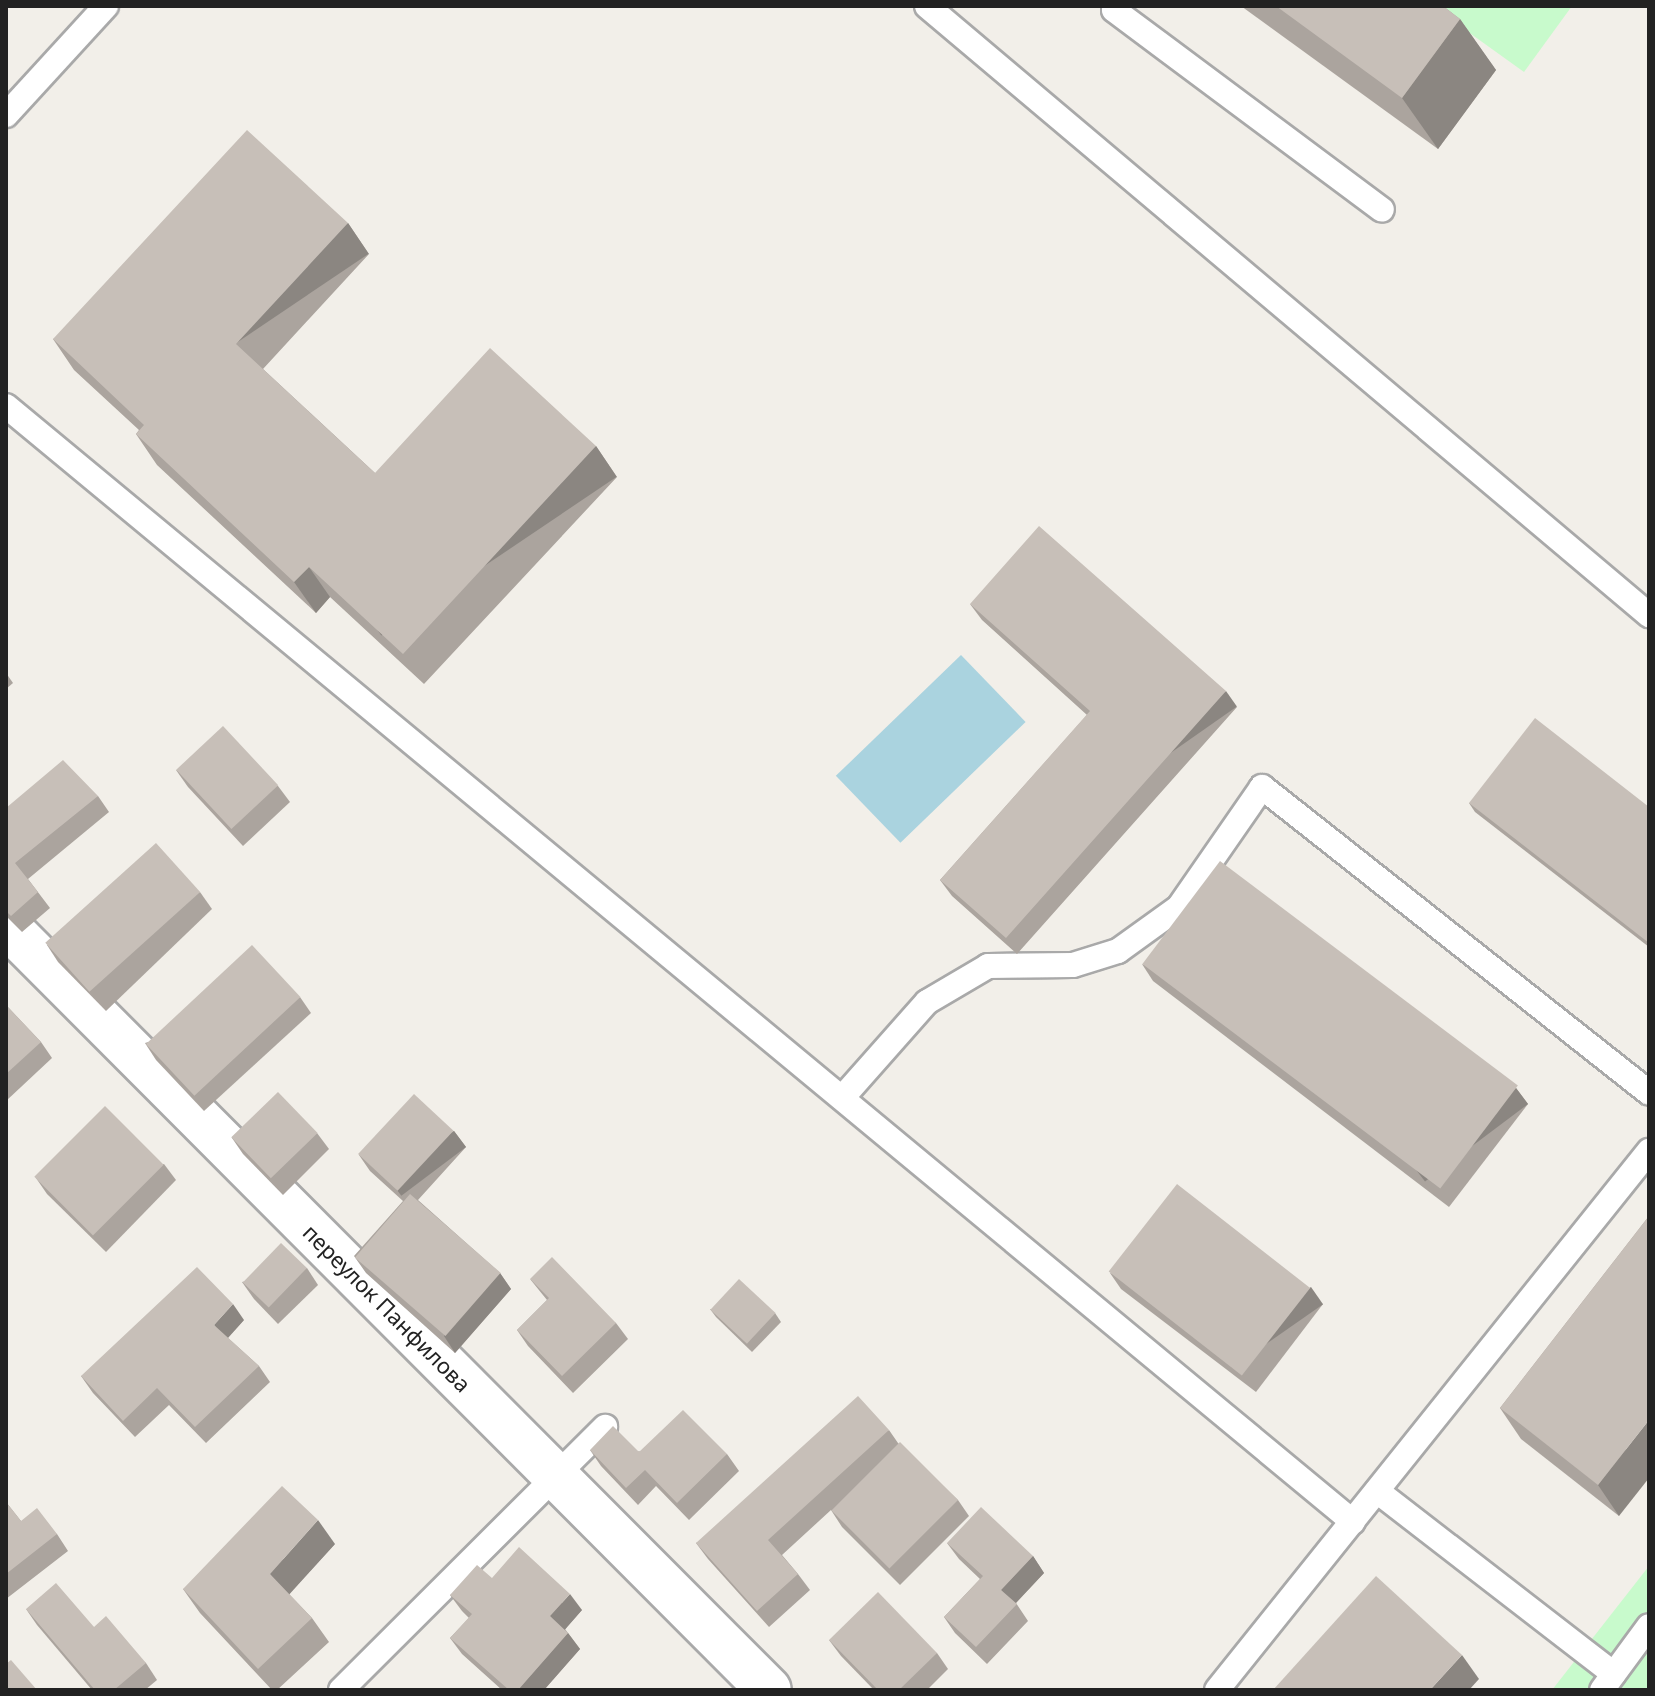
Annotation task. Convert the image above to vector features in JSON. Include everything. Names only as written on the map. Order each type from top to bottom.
[{"type":"street","name":"переулок Панфилова","points":[[6,925],[769,1690]]},
{"type":"lane","points":[[6,115],[106,6]]},
{"type":"lane","points":[[927,6],[1649,615]]},
{"type":"lane","points":[[1116,6],[1114,10],[1382,210]]},
{"type":"lane","points":[[6,406],[1353,1522]]},
{"type":"lane","points":[[842,1098],[927,1002],[988,966],[1073,965],[1118,951],[1179,907],[1262,787],[1649,1093]]},
{"type":"lane","points":[[1217,1690],[1649,1151]]},
{"type":"lane","points":[[341,1690],[605,1427]]},
{"type":"lane","points":[[1377,1491],[1608,1682],[1649,1626]]},
{"type":"green space","points":[[1432,6],[1572,6],[1524,72]]},
{"type":"green space","points":[[1649,1566],[1649,1690],[1552,1690]]},
{"type":"water","points":[[961,655],[1026,722],[900,843],[836,776]]},
{"type":"building","points":[[1276,6],[1443,6],[1460,19],[1402,98]]},
{"type":"building","points":[[247,130],[348,223],[236,344],[375,473],[490,348],[596,446],[403,654],[309,567],[294,582],[136,434],[144,425],[53,339]]},
{"type":"building","points":[[1039,526],[1226,691],[1006,938],[940,880],[1090,711],[970,604]]},
{"type":"building","points":[[1535,718],[1649,807],[1649,943],[1469,803]]},
{"type":"building","points":[[223,726],[278,785],[231,829],[176,770]]},
{"type":"building","points":[[63,760],[98,796],[15,863],[38,892],[11,916],[6,911],[6,808]]},
{"type":"building","points":[[156,843],[200,892],[89,992],[45,943]]},
{"type":"building","points":[[1220,861],[1518,1085],[1440,1189],[1142,964]]},
{"type":"building","points":[[252,945],[300,997],[194,1096],[146,1044]]},
{"type":"building","points":[[6,1005],[41,1042],[6,1074]]},
{"type":"building","points":[[278,1092],[318,1133],[271,1178],[231,1137]]},
{"type":"building","points":[[414,1094],[453,1131],[398,1191],[358,1154]]},
{"type":"building","points":[[105,1106],[164,1165],[93,1235],[34,1177]]},
{"type":"building","points":[[1177,1184],[1310,1288],[1242,1376],[1109,1271]]},
{"type":"building","points":[[410,1194],[501,1273],[445,1336],[355,1257]]},
{"type":"building","points":[[1649,1216],[1649,1420],[1598,1485],[1500,1408]]},
{"type":"building","points":[[281,1243],[307,1268],[269,1308],[243,1283]]},
{"type":"building","points":[[552,1257],[616,1323],[562,1376],[517,1330],[549,1298],[530,1279]]},
{"type":"building","points":[[197,1267],[233,1304],[214,1325],[259,1366],[195,1427],[157,1388],[123,1421],[81,1376]]},
{"type":"building","points":[[739,1279],[776,1313],[747,1344],[710,1310]]},
{"type":"building","points":[[858,1396],[889,1430],[768,1540],[798,1574],[757,1611],[696,1543]]},
{"type":"building","points":[[683,1410],[727,1454],[677,1503],[645,1470],[626,1488],[590,1450],[613,1426],[639,1452]]},
{"type":"building","points":[[900,1442],[958,1500],[889,1569],[831,1511]]},
{"type":"building","points":[[282,1486],[318,1520],[270,1574],[312,1618],[258,1669],[183,1589]]},
{"type":"building","points":[[6,1502],[21,1521],[37,1508],[57,1534],[6,1574]]},
{"type":"building","points":[[981,1507],[1033,1556],[1001,1590],[1017,1604],[976,1647],[944,1617],[983,1576],[947,1543]]},
{"type":"building","points":[[519,1547],[570,1594],[550,1616],[568,1633],[518,1690],[509,1690],[450,1638],[472,1614],[450,1595],[477,1565],[492,1578]]},
{"type":"building","points":[[1376,1576],[1462,1655],[1430,1690],[1273,1690]]},
{"type":"building","points":[[56,1583],[94,1627],[106,1616],[146,1663],[114,1690],[95,1690],[26,1609]]},
{"type":"building","points":[[878,1592],[937,1653],[899,1690],[878,1690],[829,1640]]},
{"type":"building","points":[[11,1660],[37,1690],[6,1690],[6,1664]]}]
